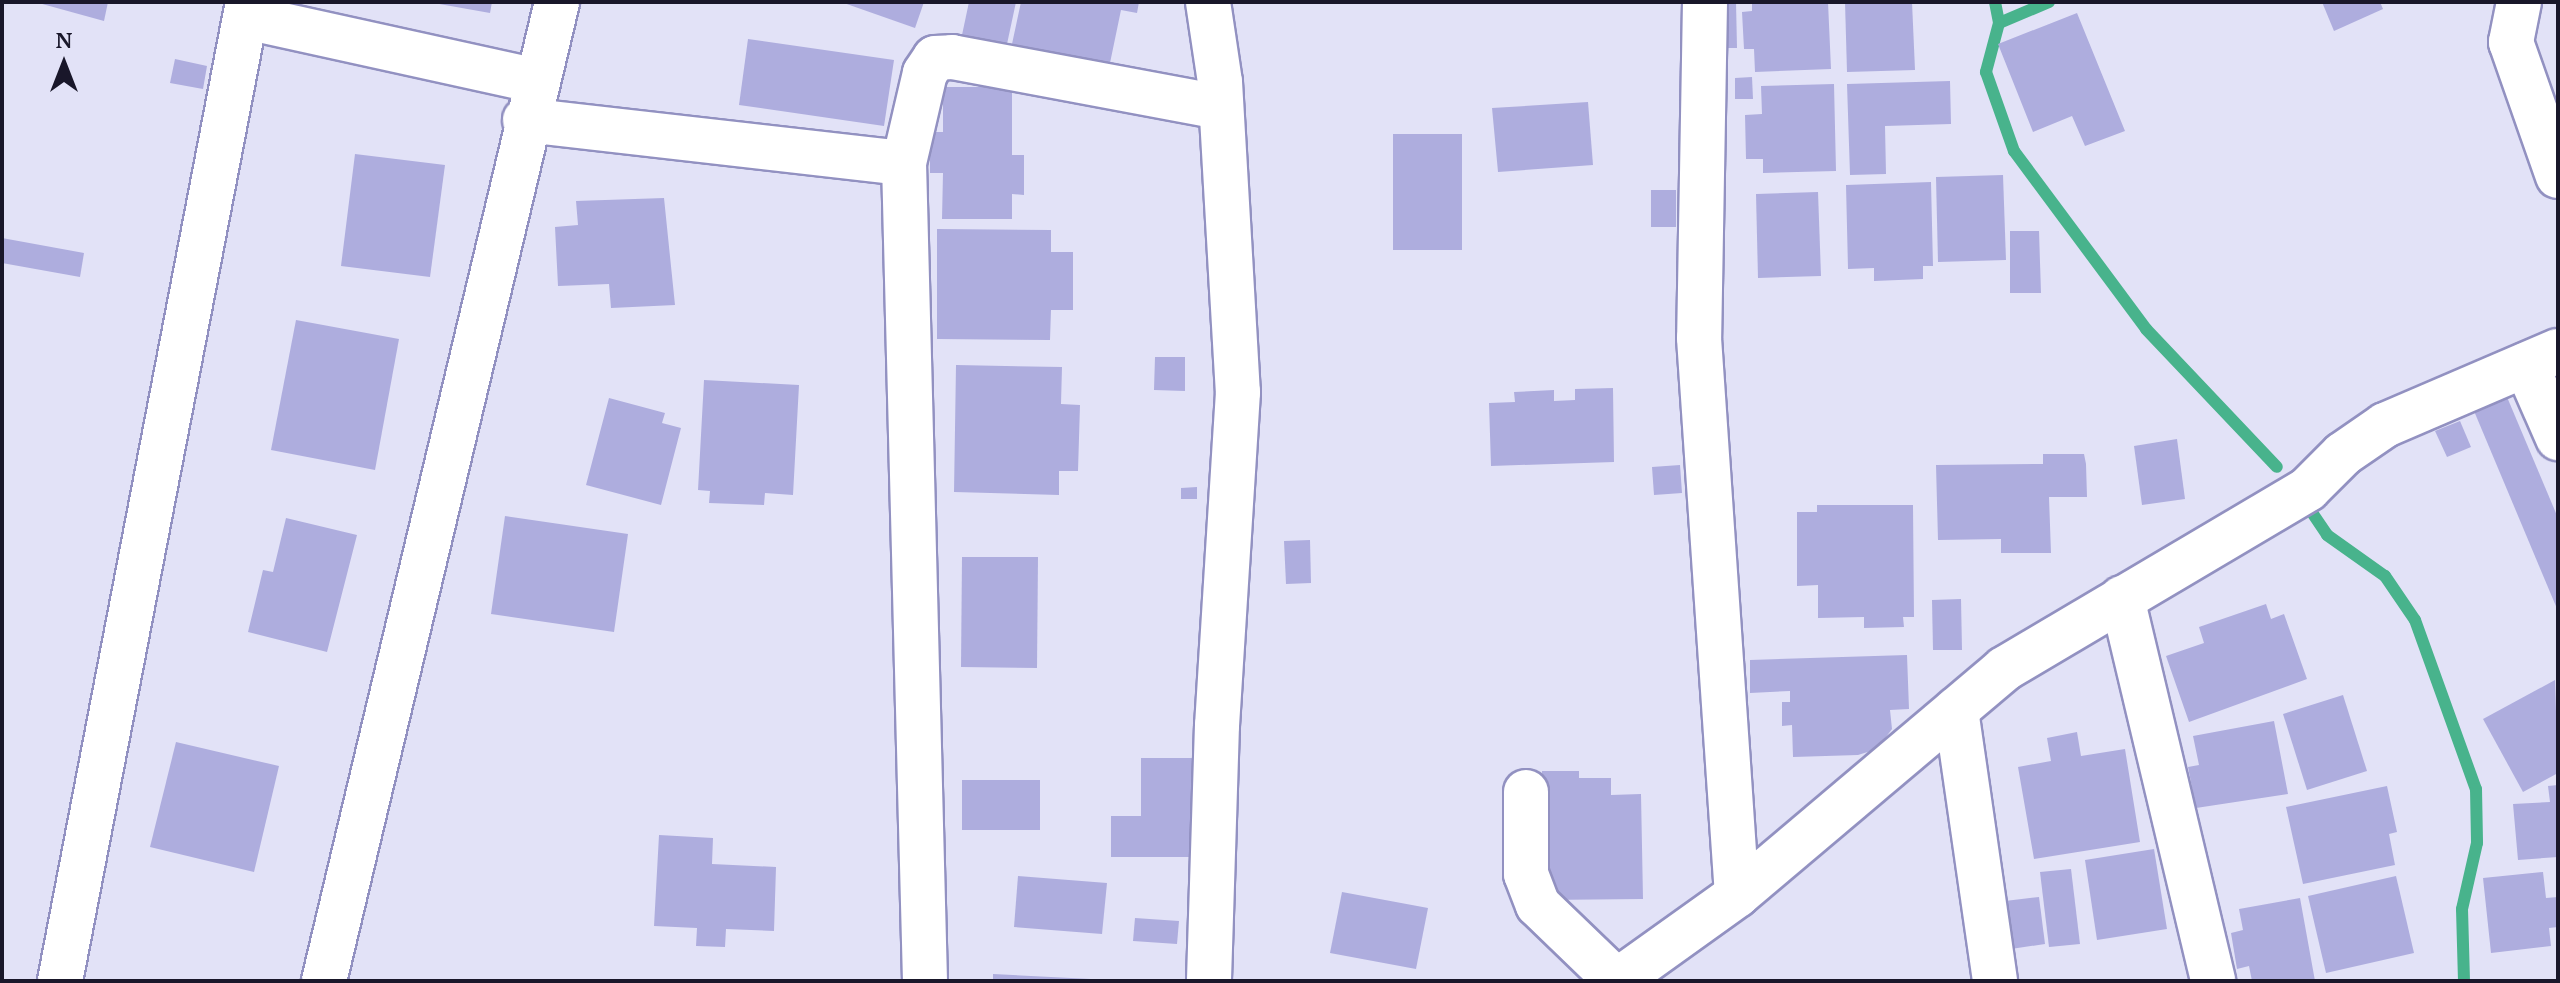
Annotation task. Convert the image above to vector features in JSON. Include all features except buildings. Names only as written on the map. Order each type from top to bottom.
[{"type":"street","points":[[324,981],[531,100],[557,2]]},
{"type":"street","points":[[1208,2],[1220,107],[1238,392],[1217,725],[1209,981]]},
{"type":"street","points":[[1705,2],[1699,338],[1737,895]]},
{"type":"street","points":[[2519,2],[2511,42],[2558,176]]},
{"type":"street","points":[[60,981],[247,9],[531,100],[904,163]]},
{"type":"street","points":[[925,981],[904,163],[925,73],[935,58],[952,57],[1220,107]]},
{"type":"street","points":[[1526,792],[1526,874],[1538,905],[1617,981],[1737,895],[2004,669],[2308,489],[2343,454],[2385,425],[2542,358],[2558,438]]},
{"type":"street","points":[[2122,598],[2213,981]]},
{"type":"street","points":[[1956,710],[1995,981]]},
{"type":"waterway","points":[[1995,2],[1999,23]]},
{"type":"waterway","points":[[2049,2],[1999,23],[1986,72],[2014,151],[2146,329],[2277,467]]},
{"type":"waterway","points":[[2313,514],[2327,535],[2385,576],[2415,620],[2476,789],[2477,843],[2462,909],[2464,981]]}]
